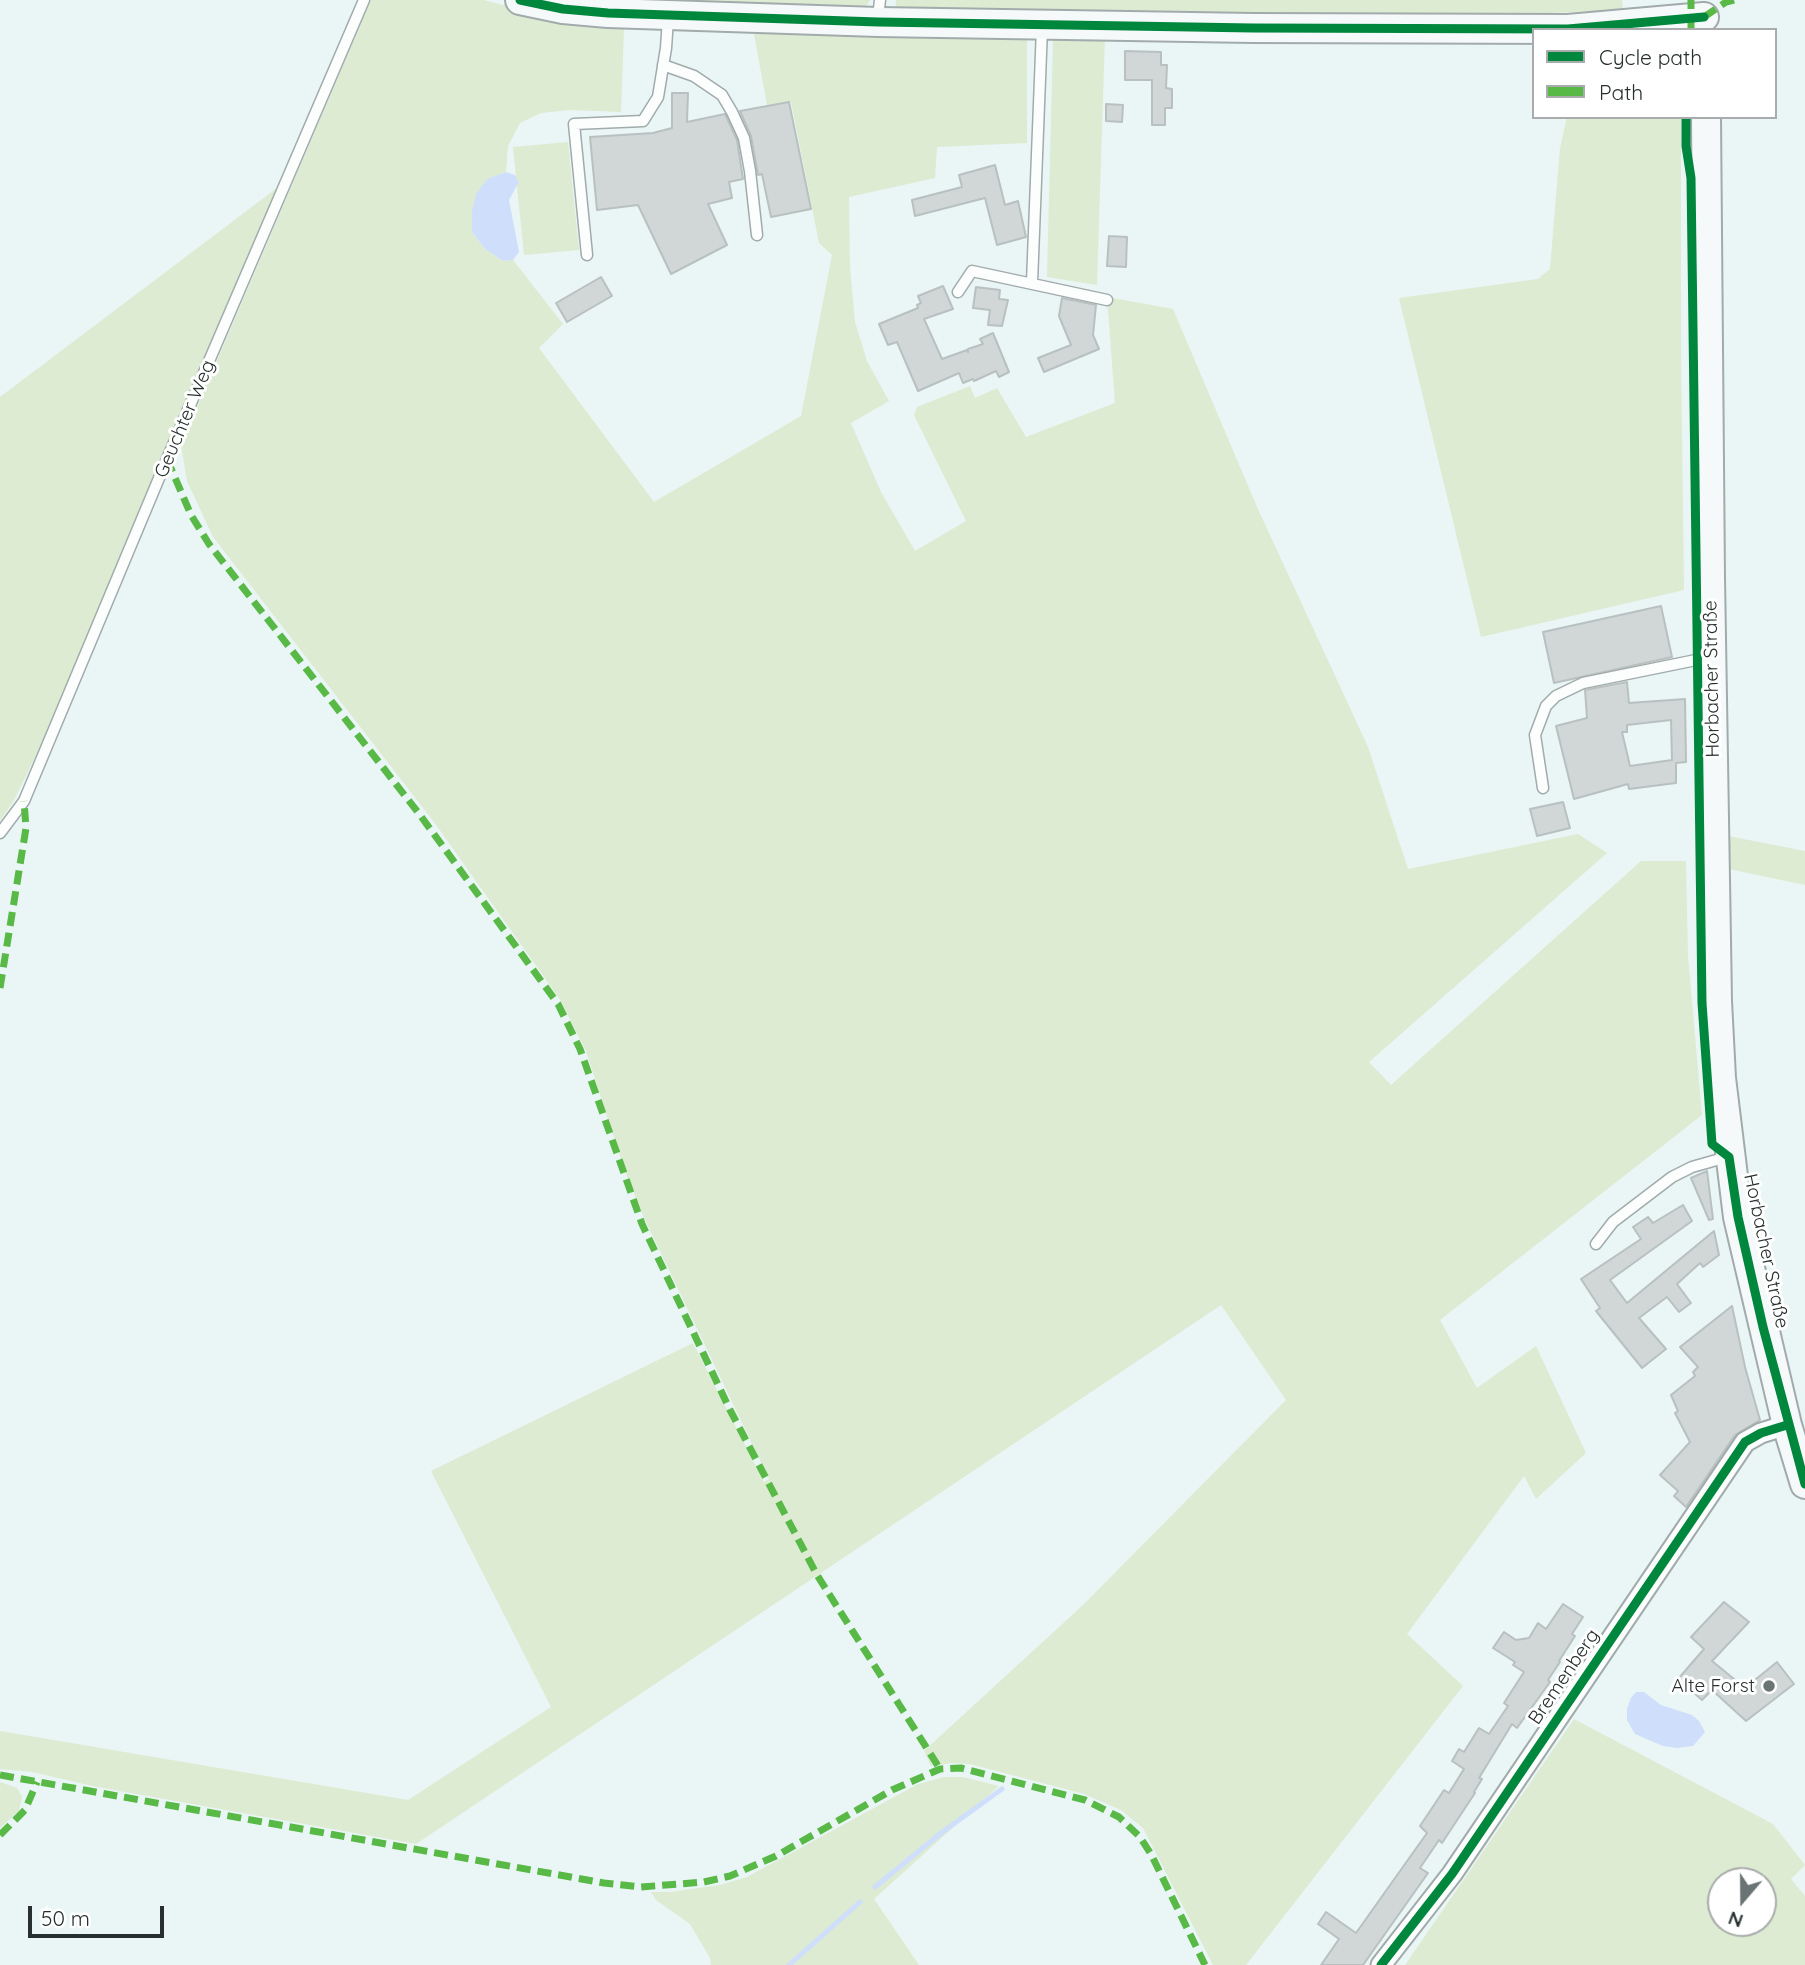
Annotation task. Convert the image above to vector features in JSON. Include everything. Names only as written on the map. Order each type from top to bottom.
[{"type":"main road","points":[[520,0],[563,9],[668,15],[879,11],[1042,24],[1532,29]]},
{"type":"main road","points":[[1578,28],[1704,16]]},
{"type":"main road","name":"Horbacher Straße","points":[[1706,119],[1717,1001],[1721,1078],[1738,1217],[1787,1425],[1805,1484]]},
{"type":"street","name":"Bremenberg","points":[[1381,1965],[1452,1874],[1745,1442],[1761,1433],[1787,1425]]},
{"type":"lane","name":"Geuchter Weg","points":[[0,833],[24,801],[364,0]]},
{"type":"lane","points":[[587,255],[574,124],[643,121],[658,97],[668,15]]},
{"type":"lane","points":[[1032,282],[1042,24]]},
{"type":"lane","points":[[663,65],[694,76],[722,95],[732,112],[744,138],[757,235]]},
{"type":"lane","points":[[958,292],[972,271],[1107,300]]},
{"type":"lane","points":[[1543,788],[1535,735],[1546,706],[1556,695],[1583,683],[1696,660],[1712,660]]},
{"type":"lane","points":[[1596,1244],[1613,1222],[1672,1177],[1692,1167],[1729,1157]]},
{"type":"green space","points":[[371,0],[483,0],[564,20],[624,28],[621,112],[570,110],[541,113],[520,123],[508,146],[506,172],[487,179],[472,211],[472,232],[485,249],[503,261],[513,260],[563,324],[539,348],[654,502],[801,416],[832,255],[819,243],[791,102],[767,105],[754,34],[1027,34],[1027,143],[937,147],[935,178],[849,197],[850,267],[855,322],[867,361],[889,401],[851,423],[881,492],[915,551],[966,521],[914,415],[917,407],[970,386],[975,398],[997,388],[1026,437],[1115,403],[1107,297],[1173,309],[1257,507],[1368,747],[1408,869],[1578,834],[1607,853],[1369,1062],[1391,1085],[1641,861],[1686,861],[1688,956],[1702,1115],[1440,1320],[1477,1388],[1536,1346],[1586,1453],[1536,1499],[1524,1476],[1407,1634],[1463,1686],[1246,1965],[1213,1965],[1143,1828],[1121,1810],[1084,1794],[970,1764],[931,1766],[924,1751],[1083,1605],[1286,1400],[1221,1305],[416,1844],[97,1787],[32,1772],[0,1769],[0,1731],[408,1800],[551,1707],[431,1471],[693,1343],[764,1482],[769,1479],[645,1220],[624,1169],[586,1051],[559,998],[434,822],[213,537],[187,481],[181,445]]},
{"type":"green space","points":[[562,0],[870,0],[861,15]]},
{"type":"green space","points":[[896,0],[1622,0],[1623,10],[1425,18],[895,15]]},
{"type":"green space","points":[[1055,35],[1105,35],[1097,285],[1047,277]]},
{"type":"green space","points":[[1567,119],[1681,119],[1684,590],[1481,637],[1399,298],[1538,279],[1550,269],[1560,148]]},
{"type":"green space","points":[[568,142],[579,250],[524,255],[513,147]]},
{"type":"green space","points":[[277,188],[47,733],[14,800],[0,821],[0,397]]},
{"type":"green space","points":[[1723,835],[1805,851],[1805,885],[1724,868]]},
{"type":"green space","points":[[1574,1719],[1773,1824],[1805,1865],[1791,1879],[1805,1896],[1805,1965],[1405,1965]]},
{"type":"green space","points":[[944,1777],[963,1777],[999,1786],[874,1899],[919,1965],[711,1965],[710,1958],[690,1924],[656,1900],[651,1892],[720,1885],[747,1877],[918,1784]]},
{"type":"green space","points":[[0,1782],[17,1788],[22,1797],[19,1811],[0,1828]]},
{"type":"water","points":[[506,172],[515,175],[519,182],[509,200],[519,252],[513,260],[503,261],[485,249],[472,232],[472,211],[476,194],[487,179]]},
{"type":"water","points":[[1636,1692],[1644,1692],[1661,1705],[1692,1715],[1705,1732],[1693,1746],[1677,1748],[1663,1746],[1635,1734],[1627,1720],[1627,1709]]},
{"type":"building","points":[[1125,51],[1161,52],[1161,65],[1167,65],[1166,88],[1172,89],[1172,108],[1165,108],[1165,125],[1152,125],[1152,80],[1125,80]]},
{"type":"building","points":[[672,93],[688,93],[687,122],[725,114],[737,140],[743,179],[729,182],[732,198],[708,204],[727,245],[671,274],[638,205],[597,210],[590,137],[653,133],[672,128]]},
{"type":"building","points":[[789,102],[811,209],[771,217],[762,174],[758,175],[751,136],[740,111]]},
{"type":"building","points":[[1106,104],[1123,105],[1122,122],[1106,121]]},
{"type":"building","points":[[995,165],[1005,205],[1018,201],[1026,237],[997,245],[985,198],[915,216],[912,200],[962,187],[959,175]]},
{"type":"building","points":[[1109,236],[1127,237],[1126,267],[1107,266]]},
{"type":"building","points":[[601,277],[612,296],[567,322],[556,303]]},
{"type":"building","points":[[943,286],[953,309],[924,319],[942,359],[967,350],[968,352],[968,349],[983,344],[980,339],[993,333],[1009,372],[999,377],[996,371],[963,383],[959,373],[918,391],[897,342],[888,345],[879,324],[918,308],[917,305],[921,303],[918,296]]},
{"type":"building","points":[[976,287],[1000,290],[999,299],[1008,300],[1002,326],[988,325],[990,310],[973,308]]},
{"type":"building","points":[[1062,298],[1096,305],[1093,335],[1099,349],[1044,372],[1038,358],[1071,345],[1059,316]]},
{"type":"building","points":[[1661,606],[1672,657],[1554,683],[1543,632]]},
{"type":"building","points":[[1627,682],[1629,703],[1685,699],[1686,762],[1676,763],[1676,783],[1629,789],[1628,784],[1574,799],[1556,726],[1587,718],[1585,690]],"holes":[[[1671,720],[1672,760],[1630,766],[1622,732],[1627,732],[1627,725]]]},
{"type":"building","points":[[1563,802],[1570,828],[1537,836],[1530,809]]},
{"type":"building","points":[[1707,1171],[1713,1219],[1709,1220],[1691,1178]]},
{"type":"building","points":[[1683,1205],[1692,1221],[1610,1280],[1627,1303],[1714,1231],[1719,1255],[1703,1267],[1700,1263],[1677,1284],[1691,1303],[1679,1312],[1667,1297],[1639,1318],[1666,1349],[1642,1368],[1596,1311],[1600,1308],[1581,1279],[1641,1239],[1633,1227],[1648,1217],[1653,1223]]},
{"type":"building","points":[[1732,1306],[1760,1420],[1735,1435],[1686,1507],[1674,1496],[1678,1491],[1660,1475],[1690,1442],[1675,1413],[1678,1411],[1671,1395],[1695,1376],[1693,1372],[1698,1367],[1680,1347]]},
{"type":"building","points":[[1724,1602],[1749,1622],[1712,1661],[1745,1688],[1777,1662],[1794,1684],[1746,1721],[1712,1690],[1702,1700],[1678,1679],[1704,1649],[1691,1637]]},
{"type":"building","points":[[1563,1604],[1583,1617],[1572,1634],[1575,1636],[1548,1680],[1550,1682],[1517,1728],[1512,1724],[1479,1778],[1482,1779],[1475,1793],[1442,1843],[1439,1840],[1420,1868],[1428,1873],[1363,1965],[1321,1965],[1339,1939],[1318,1924],[1326,1912],[1356,1933],[1427,1833],[1420,1826],[1444,1790],[1449,1793],[1464,1769],[1452,1761],[1459,1749],[1464,1752],[1479,1728],[1489,1734],[1508,1706],[1504,1703],[1524,1672],[1513,1665],[1515,1662],[1493,1648],[1504,1632],[1516,1640],[1529,1638],[1538,1623],[1546,1629]]},
{"type":"waterway","points":[[875,1887],[941,1833],[1002,1789]]},
{"type":"waterway","points":[[789,1965],[860,1902]]},
{"type":"marked path","points":[[1691,0],[1691,28]]},
{"type":"marked path","points":[[1704,17],[1726,2],[1734,0]]},
{"type":"marked path","points":[[167,459],[191,515],[209,544],[420,815],[558,1004],[580,1049],[642,1224],[730,1410],[817,1575],[940,1769]]},
{"type":"marked path","points":[[0,988],[26,828],[24,801]]},
{"type":"marked path","points":[[0,1775],[604,1883],[641,1887],[704,1882],[730,1876],[776,1856],[892,1790],[940,1769],[961,1768],[1085,1800],[1119,1817],[1140,1837],[1151,1854],[1205,1965]]},
{"type":"marked path","points":[[0,1835],[25,1810],[37,1782]]},
{"type":"cycle path","points":[[520,0],[563,9],[608,13],[878,22],[1532,29]]},
{"type":"cycle path","points":[[1579,28],[1704,17]]},
{"type":"cycle path","points":[[1686,119],[1686,146],[1691,178],[1702,1003],[1712,1144],[1729,1157],[1738,1217],[1763,1327],[1805,1484]]},
{"type":"cycle path","points":[[1381,1965],[1452,1874],[1745,1442],[1761,1433],[1787,1425]]},
{"type":"place","name":"Alte Forst","points":[[1769,1686]]}]
